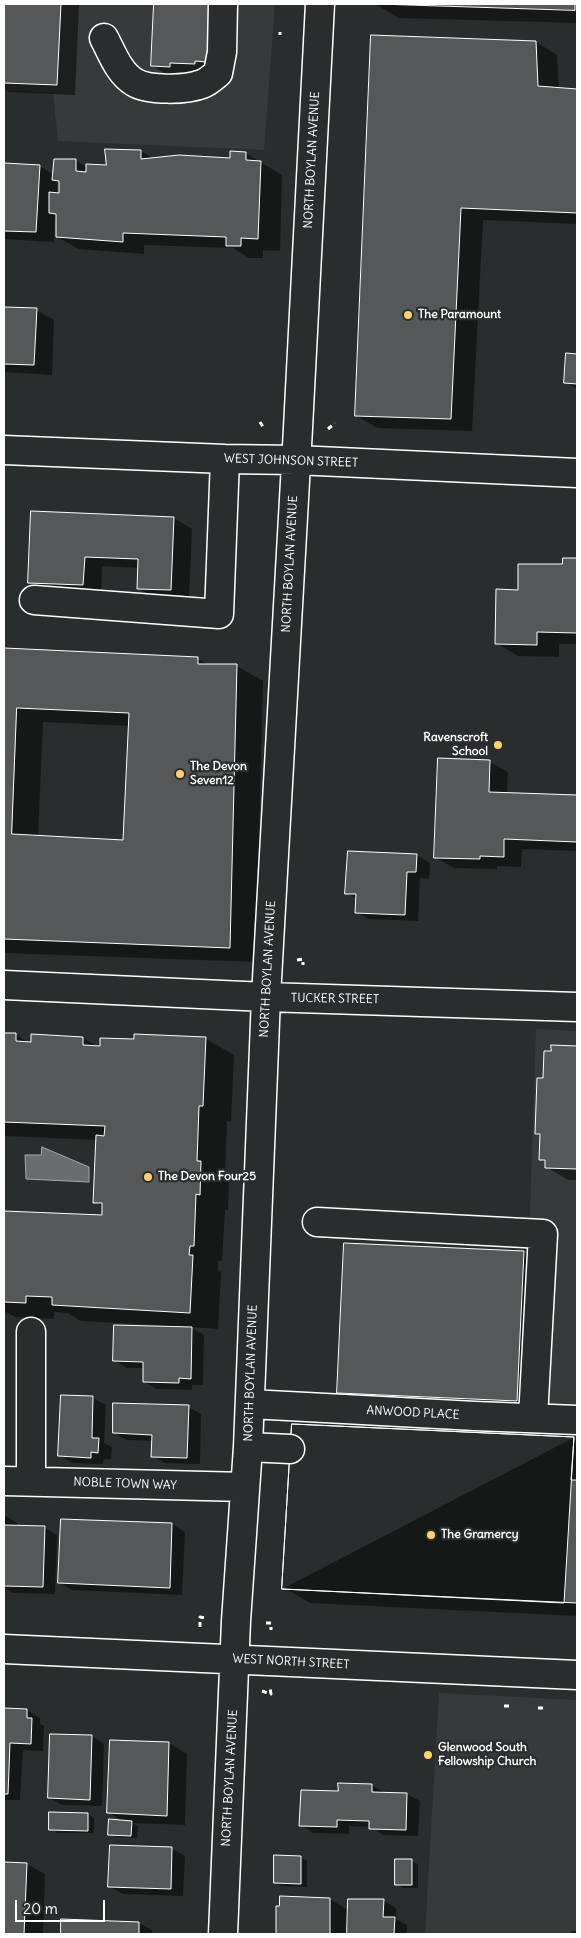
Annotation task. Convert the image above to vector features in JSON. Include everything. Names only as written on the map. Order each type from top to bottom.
[{"type":"street","points":[[104,38],[122,71],[135,83],[151,88],[183,89],[203,84],[218,73],[222,52],[223,4]]},
{"type":"street","name":"NORTH BOYLAN AVENUE","points":[[223,1934],[250,1404],[266,997],[320,4]]},
{"type":"street","name":"WEST JOHNSON STREET","points":[[4,450],[296,460],[577,474]]},
{"type":"street","points":[[34,600],[220,614],[225,459]]},
{"type":"street","name":"TUCKER STREET","points":[[4,985],[266,997],[577,1007]]},
{"type":"street","points":[[317,1222],[543,1234],[534,1418]]},
{"type":"street","points":[[32,1332],[32,1482]]},
{"type":"street","name":"ANWOOD PLACE","points":[[250,1404],[577,1420]]},
{"type":"street","points":[[248,1447],[290,1449]]},
{"type":"street","name":"NOBLE TOWN WAY","points":[[4,1481],[245,1487]]},
{"type":"street","name":"WEST NORTH STREET","points":[[4,1649],[577,1675]]},
{"type":"path","points":[[260,422],[263,427]]},
{"type":"path","points":[[327,430],[335,423]]},
{"type":"path","points":[[302,965],[303,959]]},
{"type":"path","points":[[200,1627],[200,1617],[208,1618]]},
{"type":"path","points":[[265,1623],[270,1623],[270,1630]]},
{"type":"path","points":[[504,1706],[510,1706]]},
{"type":"path","points":[[538,1708],[543,1708]]},
{"type":"shaded area","points":[[275,4],[264,150],[58,141],[53,93],[4,90],[4,5]]},
{"type":"shaded area","points":[[536,1029],[577,1031],[577,1429],[523,1428]]},
{"type":"shaded area","points":[[42,1147],[89,1167],[89,1182],[26,1179],[25,1155],[41,1155]]},
{"type":"shaded area","points":[[439,1693],[577,1700],[577,1934],[425,1934]]},
{"type":"building","points":[[4,4],[61,4],[57,85],[4,83]]},
{"type":"building","points":[[154,4],[219,4],[217,63],[195,61],[195,64],[170,63],[170,67],[151,66]]},
{"type":"building","points":[[379,4],[575,4],[575,10]]},
{"type":"building","name":"The Paramount","points":[[371,35],[536,41],[538,86],[577,89],[577,213],[461,208],[451,419],[355,416]]},
{"type":"building","points":[[105,149],[141,150],[141,159],[179,155],[230,158],[230,151],[246,152],[246,160],[261,161],[258,239],[241,238],[241,246],[226,246],[226,237],[123,233],[123,242],[56,237],[56,214],[49,213],[49,192],[59,193],[59,181],[52,180],[54,159],[76,159],[76,171],[86,172],[86,164],[106,165]]},
{"type":"building","points":[[4,163],[40,165],[36,232],[4,231]]},
{"type":"building","points":[[4,307],[37,308],[34,365],[4,364]]},
{"type":"building","points":[[566,353],[577,354],[577,384],[564,383]]},
{"type":"building","points":[[31,511],[174,517],[171,590],[137,589],[138,559],[85,557],[83,585],[28,583]]},
{"type":"building","points":[[563,558],[577,558],[577,633],[537,632],[537,645],[495,644],[496,589],[518,590],[518,564],[562,564]]},
{"type":"building","name":"The Devon Seven12","points":[[4,648],[198,657],[198,664],[237,664],[230,948],[4,939]],"holes":[[[17,708],[129,713],[123,840],[12,834]]]},
{"type":"building","points":[[438,758],[490,760],[489,792],[577,795],[577,842],[504,839],[504,857],[480,856],[480,859],[434,858]]},
{"type":"building","points":[[348,851],[417,854],[416,872],[407,872],[405,915],[355,913],[356,894],[345,894]]},
{"type":"building","name":"The Devon Four25","points":[[4,1033],[16,1033],[16,1041],[31,1042],[31,1034],[83,1037],[83,1045],[100,1046],[100,1038],[134,1039],[134,1034],[206,1037],[203,1106],[199,1106],[197,1161],[201,1161],[200,1195],[196,1194],[194,1246],[190,1246],[189,1255],[193,1255],[190,1313],[52,1305],[52,1297],[26,1296],[26,1303],[4,1302],[4,1211],[102,1215],[102,1203],[93,1203],[96,1135],[104,1136],[105,1126],[4,1122]]},
{"type":"building","points":[[551,1045],[577,1046],[577,1169],[545,1168],[545,1160],[539,1160],[540,1134],[535,1134],[537,1078],[543,1078],[544,1051],[551,1051]]},
{"type":"building","points":[[344,1243],[524,1251],[517,1401],[337,1393]]},
{"type":"building","points":[[114,1325],[192,1327],[191,1379],[179,1378],[179,1383],[143,1382],[143,1362],[113,1361]]},
{"type":"building","points":[[61,1395],[93,1396],[92,1438],[99,1438],[98,1453],[91,1452],[91,1458],[58,1456]]},
{"type":"building","points":[[113,1403],[189,1405],[187,1458],[151,1457],[152,1435],[113,1433]]},
{"type":"building","name":"The Gramercy","points":[[292,1424],[574,1437],[571,1480],[577,1480],[577,1603],[282,1589]]},
{"type":"building","name":"The Gramercy","points":[[292,1424],[574,1437],[564,1603],[282,1589]]},
{"type":"building","points":[[61,1519],[172,1523],[170,1588],[58,1583]]},
{"type":"building","points":[[4,1525],[45,1526],[43,1587],[4,1586]]},
{"type":"building","points":[[4,1708],[27,1709],[27,1718],[32,1718],[31,1744],[10,1743],[8,1794],[4,1794]]},
{"type":"building","points":[[50,1734],[92,1735],[90,1800],[48,1798]]},
{"type":"building","points":[[110,1740],[169,1742],[167,1816],[107,1813]]},
{"type":"building","points":[[338,1783],[372,1784],[372,1792],[407,1793],[406,1830],[369,1829],[369,1821],[337,1820],[337,1827],[299,1826],[301,1790],[338,1791]]},
{"type":"building","points":[[49,1812],[88,1813],[88,1831],[49,1830]]},
{"type":"building","points":[[109,1819],[132,1821],[131,1836],[108,1835]]},
{"type":"building","points":[[110,1845],[172,1847],[171,1889],[108,1887]]},
{"type":"building","points":[[274,1855],[301,1856],[301,1884],[274,1883]]},
{"type":"building","points":[[395,1859],[412,1859],[412,1885],[395,1885]]},
{"type":"building","points":[[4,1862],[27,1863],[24,1934],[4,1934]]},
{"type":"building","points":[[280,1896],[330,1898],[330,1934],[276,1934],[276,1906],[279,1906]]},
{"type":"building","points":[[348,1899],[384,1899],[383,1917],[395,1917],[394,1934],[347,1934]]},
{"type":"building","points":[[61,1919],[139,1922],[139,1934],[61,1934]]},
{"type":"place","name":"The Paramount","points":[[408,315]]},
{"type":"place","name":"Ravenscroft School","points":[[498,745]]},
{"type":"place","name":"The Devon Seven12","points":[[180,774]]},
{"type":"place","name":"The Devon Four25","points":[[148,1177]]},
{"type":"place","name":"The Gramercy","points":[[431,1535]]},
{"type":"place","name":"Glenwood South Fellowship Church","points":[[428,1755]]}]
